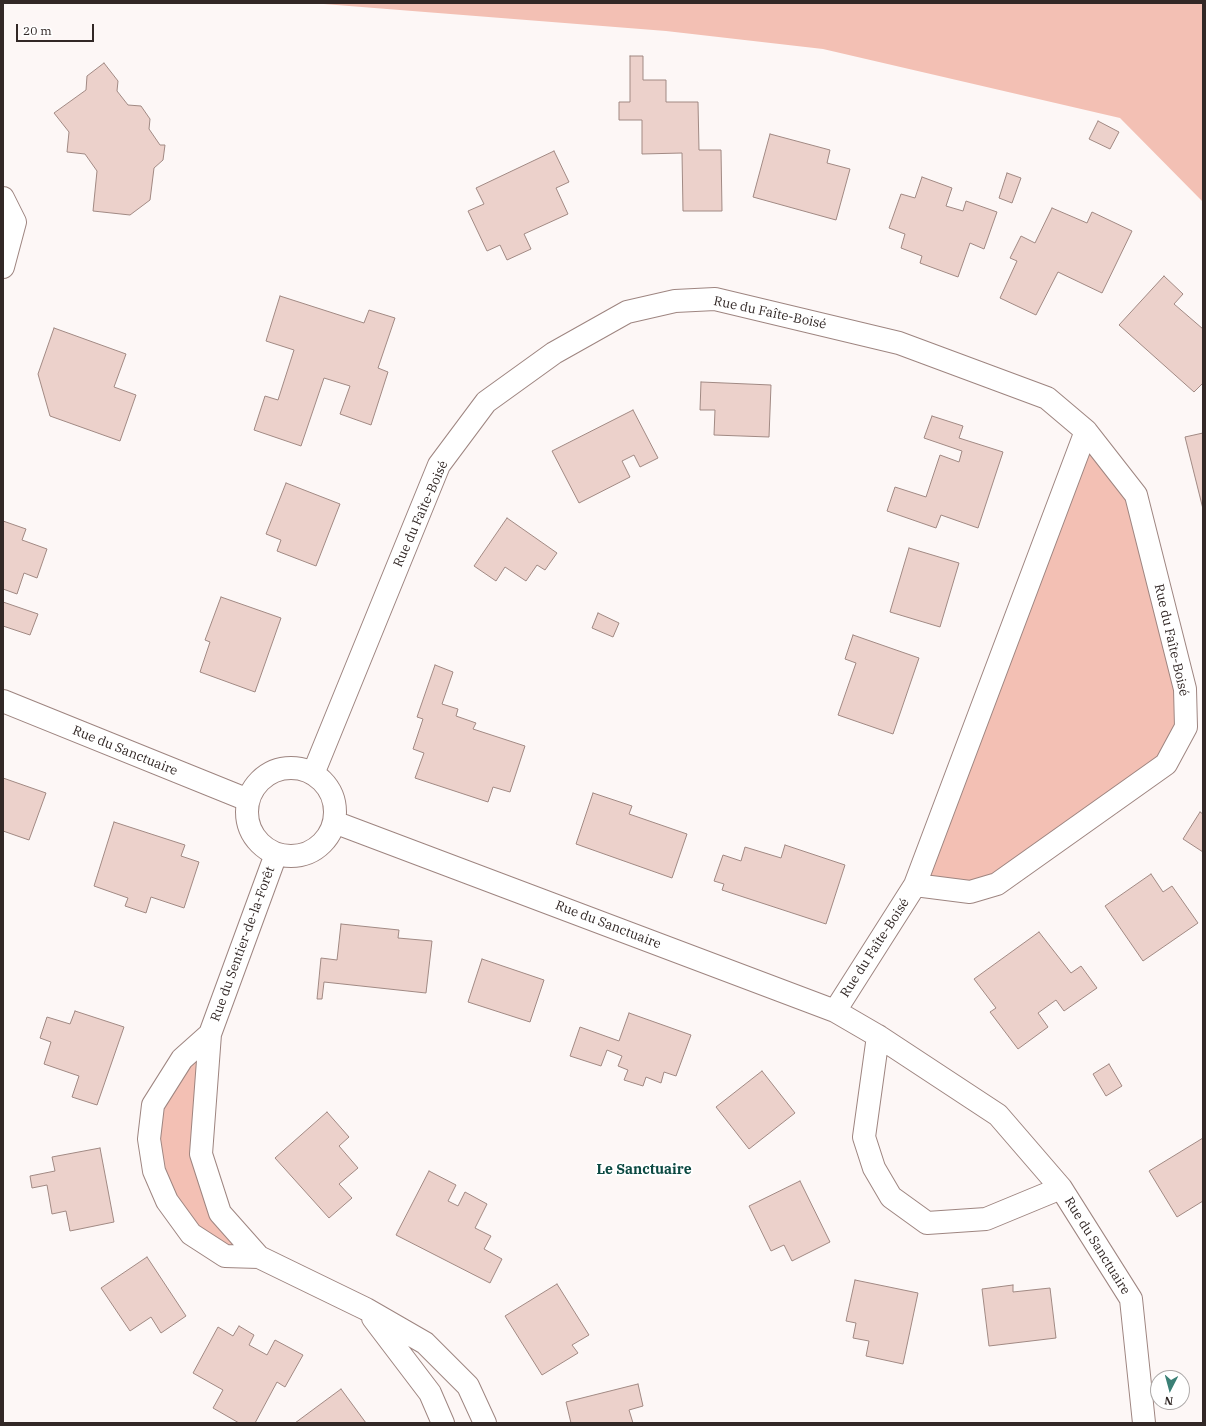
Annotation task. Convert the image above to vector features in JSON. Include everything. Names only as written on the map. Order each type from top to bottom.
[{"type":"street","points":[[3,198],[15,222],[3,267]]},
{"type":"street","name":"Rue du Faîte-Boisé","points":[[313,774],[439,465],[486,402],[554,353],[627,312],[676,301],[715,299],[899,343],[1047,398],[1086,431],[1136,495],[1184,689],[1186,727],[1166,764],[997,884],[970,892],[915,885]]},
{"type":"street","name":"Rue du Faîte-Boisé","points":[[834,1011],[915,885],[1086,431]]},
{"type":"street","name":"Rue du Sanctuaire","points":[[3,701],[248,800]]},
{"type":"street","points":[[294,768],[313,774],[324,783],[332,794],[335,808],[334,822],[328,836],[319,847],[306,854],[291,857],[276,854],[264,848],[255,838],[248,820],[248,800],[254,788],[263,778],[274,771],[294,768]]},
{"type":"street","name":"Rue du Sanctuaire","points":[[334,822],[834,1011],[878,1036],[998,1115],[1061,1188],[1131,1299],[1144,1423]]},
{"type":"street","name":"Rue du Sentier-de-la-Forêt","points":[[276,854],[210,1034],[201,1154],[220,1213],[259,1257],[366,1309],[425,1343],[468,1386],[485,1423]]},
{"type":"street","name":"Rue du Sentier-de-la-Forêt","points":[[210,1034],[182,1059],[153,1105],[149,1139],[154,1171],[167,1201],[191,1234],[224,1256],[259,1257]]},
{"type":"street","name":"Rue du Sanctuaire","points":[[878,1036],[864,1137],[874,1168],[891,1197],[927,1223],[986,1219],[1061,1188]]},
{"type":"street","name":"Rue du Sentier-de-la-Forêt","points":[[366,1309],[430,1393],[444,1423]]},
{"type":"shaded area","points":[[311,3],[1203,3],[1203,202],[1120,118],[823,49],[666,31]]},
{"type":"shaded area","points":[[1086,431],[1136,495],[1185,689],[1166,764],[997,884],[915,885]]},
{"type":"shaded area","points":[[210,1034],[201,1154],[220,1213],[259,1257],[191,1234],[149,1139],[182,1059]]},
{"type":"building","points":[[630,56],[643,56],[643,80],[666,80],[666,102],[698,102],[699,150],[721,150],[722,211],[683,211],[682,153],[642,154],[642,120],[619,120],[619,102],[630,102]]},
{"type":"building","points":[[104,63],[118,81],[117,91],[128,105],[141,106],[150,119],[149,129],[160,145],[165,145],[163,160],[154,168],[150,200],[130,215],[93,211],[97,171],[85,154],[67,152],[69,132],[54,113],[86,90],[87,76]]},
{"type":"building","points":[[1098,121],[1119,132],[1110,149],[1089,139]]},
{"type":"building","points":[[770,134],[830,150],[827,163],[850,169],[836,220],[753,197]]},
{"type":"building","points":[[554,151],[569,182],[556,188],[568,214],[524,234],[531,249],[507,260],[500,245],[487,251],[468,211],[484,204],[476,188]]},
{"type":"building","points":[[1007,173],[1021,178],[1012,203],[999,198]]},
{"type":"building","points":[[922,177],[952,188],[946,206],[963,211],[966,201],[997,212],[984,249],[970,243],[958,277],[920,263],[922,256],[901,248],[905,234],[889,228],[901,194],[915,198]]},
{"type":"building","points":[[1052,208],[1087,223],[1092,212],[1132,231],[1102,293],[1058,272],[1036,315],[1000,298],[1017,261],[1010,258],[1021,236],[1035,243]]},
{"type":"building","points":[[1164,276],[1183,294],[1174,304],[1203,329],[1203,383],[1194,392],[1119,325]]},
{"type":"building","points":[[280,296],[364,323],[369,310],[395,318],[378,368],[388,372],[371,425],[340,414],[350,386],[324,378],[301,446],[254,430],[265,396],[278,400],[294,350],[266,341]]},
{"type":"building","points":[[54,328],[126,354],[114,387],[136,395],[120,441],[50,416],[38,374]]},
{"type":"building","points":[[701,382],[771,385],[769,437],[714,435],[715,410],[700,410]]},
{"type":"building","points":[[633,410],[658,458],[640,467],[634,455],[622,461],[630,477],[579,503],[552,451]]},
{"type":"building","points":[[932,416],[963,426],[959,438],[1003,452],[978,528],[941,515],[936,528],[887,511],[895,487],[926,497],[940,455],[959,462],[962,451],[924,438]]},
{"type":"building","points":[[1203,433],[1203,509],[1185,437]]},
{"type":"building","points":[[286,483],[340,504],[316,566],[277,551],[281,540],[266,534]]},
{"type":"building","points":[[507,518],[557,553],[545,570],[537,565],[526,581],[505,567],[496,581],[474,566]]},
{"type":"building","points":[[3,521],[26,529],[22,540],[47,549],[37,578],[24,573],[17,594],[3,589]]},
{"type":"building","points":[[909,548],[959,563],[940,627],[890,612]]},
{"type":"building","points":[[221,597],[281,618],[255,692],[200,672],[210,642],[205,640]]},
{"type":"building","points":[[3,602],[38,614],[30,635],[3,626]]},
{"type":"building","points":[[598,613],[619,623],[613,637],[592,628]]},
{"type":"building","points":[[853,635],[919,658],[893,734],[838,715],[856,663],[845,659]]},
{"type":"building","points":[[435,665],[453,672],[442,704],[458,709],[456,716],[476,723],[473,729],[525,746],[510,792],[493,787],[488,802],[415,778],[424,753],[413,749],[423,719],[417,717]]},
{"type":"building","points":[[3,778],[46,793],[29,840],[3,831]]},
{"type":"building","points":[[593,793],[632,806],[629,814],[687,834],[672,878],[576,844]]},
{"type":"building","points":[[1200,812],[1203,814],[1203,852],[1183,839]]},
{"type":"building","points":[[114,822],[185,845],[181,856],[199,862],[184,908],[151,897],[146,913],[125,906],[128,898],[94,886]]},
{"type":"building","points":[[785,845],[845,865],[826,924],[722,890],[724,884],[714,881],[723,855],[741,861],[745,847],[781,858]]},
{"type":"building","points":[[1151,874],[1163,892],[1172,886],[1198,923],[1143,961],[1105,906]]},
{"type":"building","points":[[341,924],[399,930],[398,938],[432,941],[426,993],[324,982],[322,999],[317,999],[321,958],[337,960]]},
{"type":"building","points":[[1039,932],[1071,973],[1081,966],[1097,988],[1064,1011],[1056,1000],[1038,1013],[1048,1027],[1018,1049],[990,1012],[996,1008],[974,979]]},
{"type":"building","points":[[482,959],[544,980],[530,1022],[468,1002]]},
{"type":"building","points":[[75,1011],[124,1027],[97,1105],[72,1097],[79,1076],[44,1064],[51,1042],[40,1038],[47,1017],[70,1024]]},
{"type":"building","points":[[629,1013],[691,1035],[676,1076],[664,1072],[661,1083],[646,1077],[643,1086],[624,1080],[628,1070],[618,1066],[622,1056],[607,1050],[601,1066],[570,1056],[580,1027],[619,1041]]},
{"type":"building","points":[[1109,1064],[1122,1086],[1106,1096],[1093,1074]]},
{"type":"building","points":[[762,1071],[795,1113],[749,1149],[716,1107]]},
{"type":"building","points":[[327,1112],[349,1137],[339,1146],[358,1168],[339,1184],[352,1198],[329,1218],[275,1158]]},
{"type":"building","points":[[1203,1138],[1203,1201],[1177,1217],[1149,1171]]},
{"type":"building","points":[[100,1148],[114,1222],[70,1231],[66,1211],[52,1214],[47,1185],[32,1188],[30,1176],[55,1171],[52,1157]]},
{"type":"building","points":[[429,1171],[456,1185],[448,1201],[458,1206],[465,1192],[487,1204],[475,1228],[491,1236],[484,1249],[502,1259],[490,1283],[396,1235]]},
{"type":"building","points":[[800,1181],[830,1242],[792,1261],[784,1245],[771,1251],[749,1206]]},
{"type":"building","points":[[147,1257],[186,1316],[161,1333],[151,1317],[130,1331],[101,1288]]},
{"type":"building","points":[[855,1280],[918,1293],[903,1364],[866,1356],[869,1341],[853,1338],[856,1323],[846,1321]]},
{"type":"building","points":[[557,1284],[589,1335],[572,1345],[578,1353],[542,1375],[505,1316]]},
{"type":"building","points":[[1013,1285],[1013,1292],[1050,1288],[1056,1338],[989,1346],[982,1289]]},
{"type":"building","points":[[239,1326],[254,1335],[249,1345],[267,1355],[275,1340],[303,1355],[285,1387],[277,1382],[255,1423],[239,1423],[213,1408],[223,1390],[193,1373],[218,1327],[233,1336]]},
{"type":"building","points":[[638,1384],[643,1406],[629,1410],[633,1423],[571,1423],[566,1402]]},
{"type":"building","points":[[341,1389],[366,1423],[295,1423]]},
{"type":"district","name":"Le Sanctuaire","points":[[644,1170]]}]
